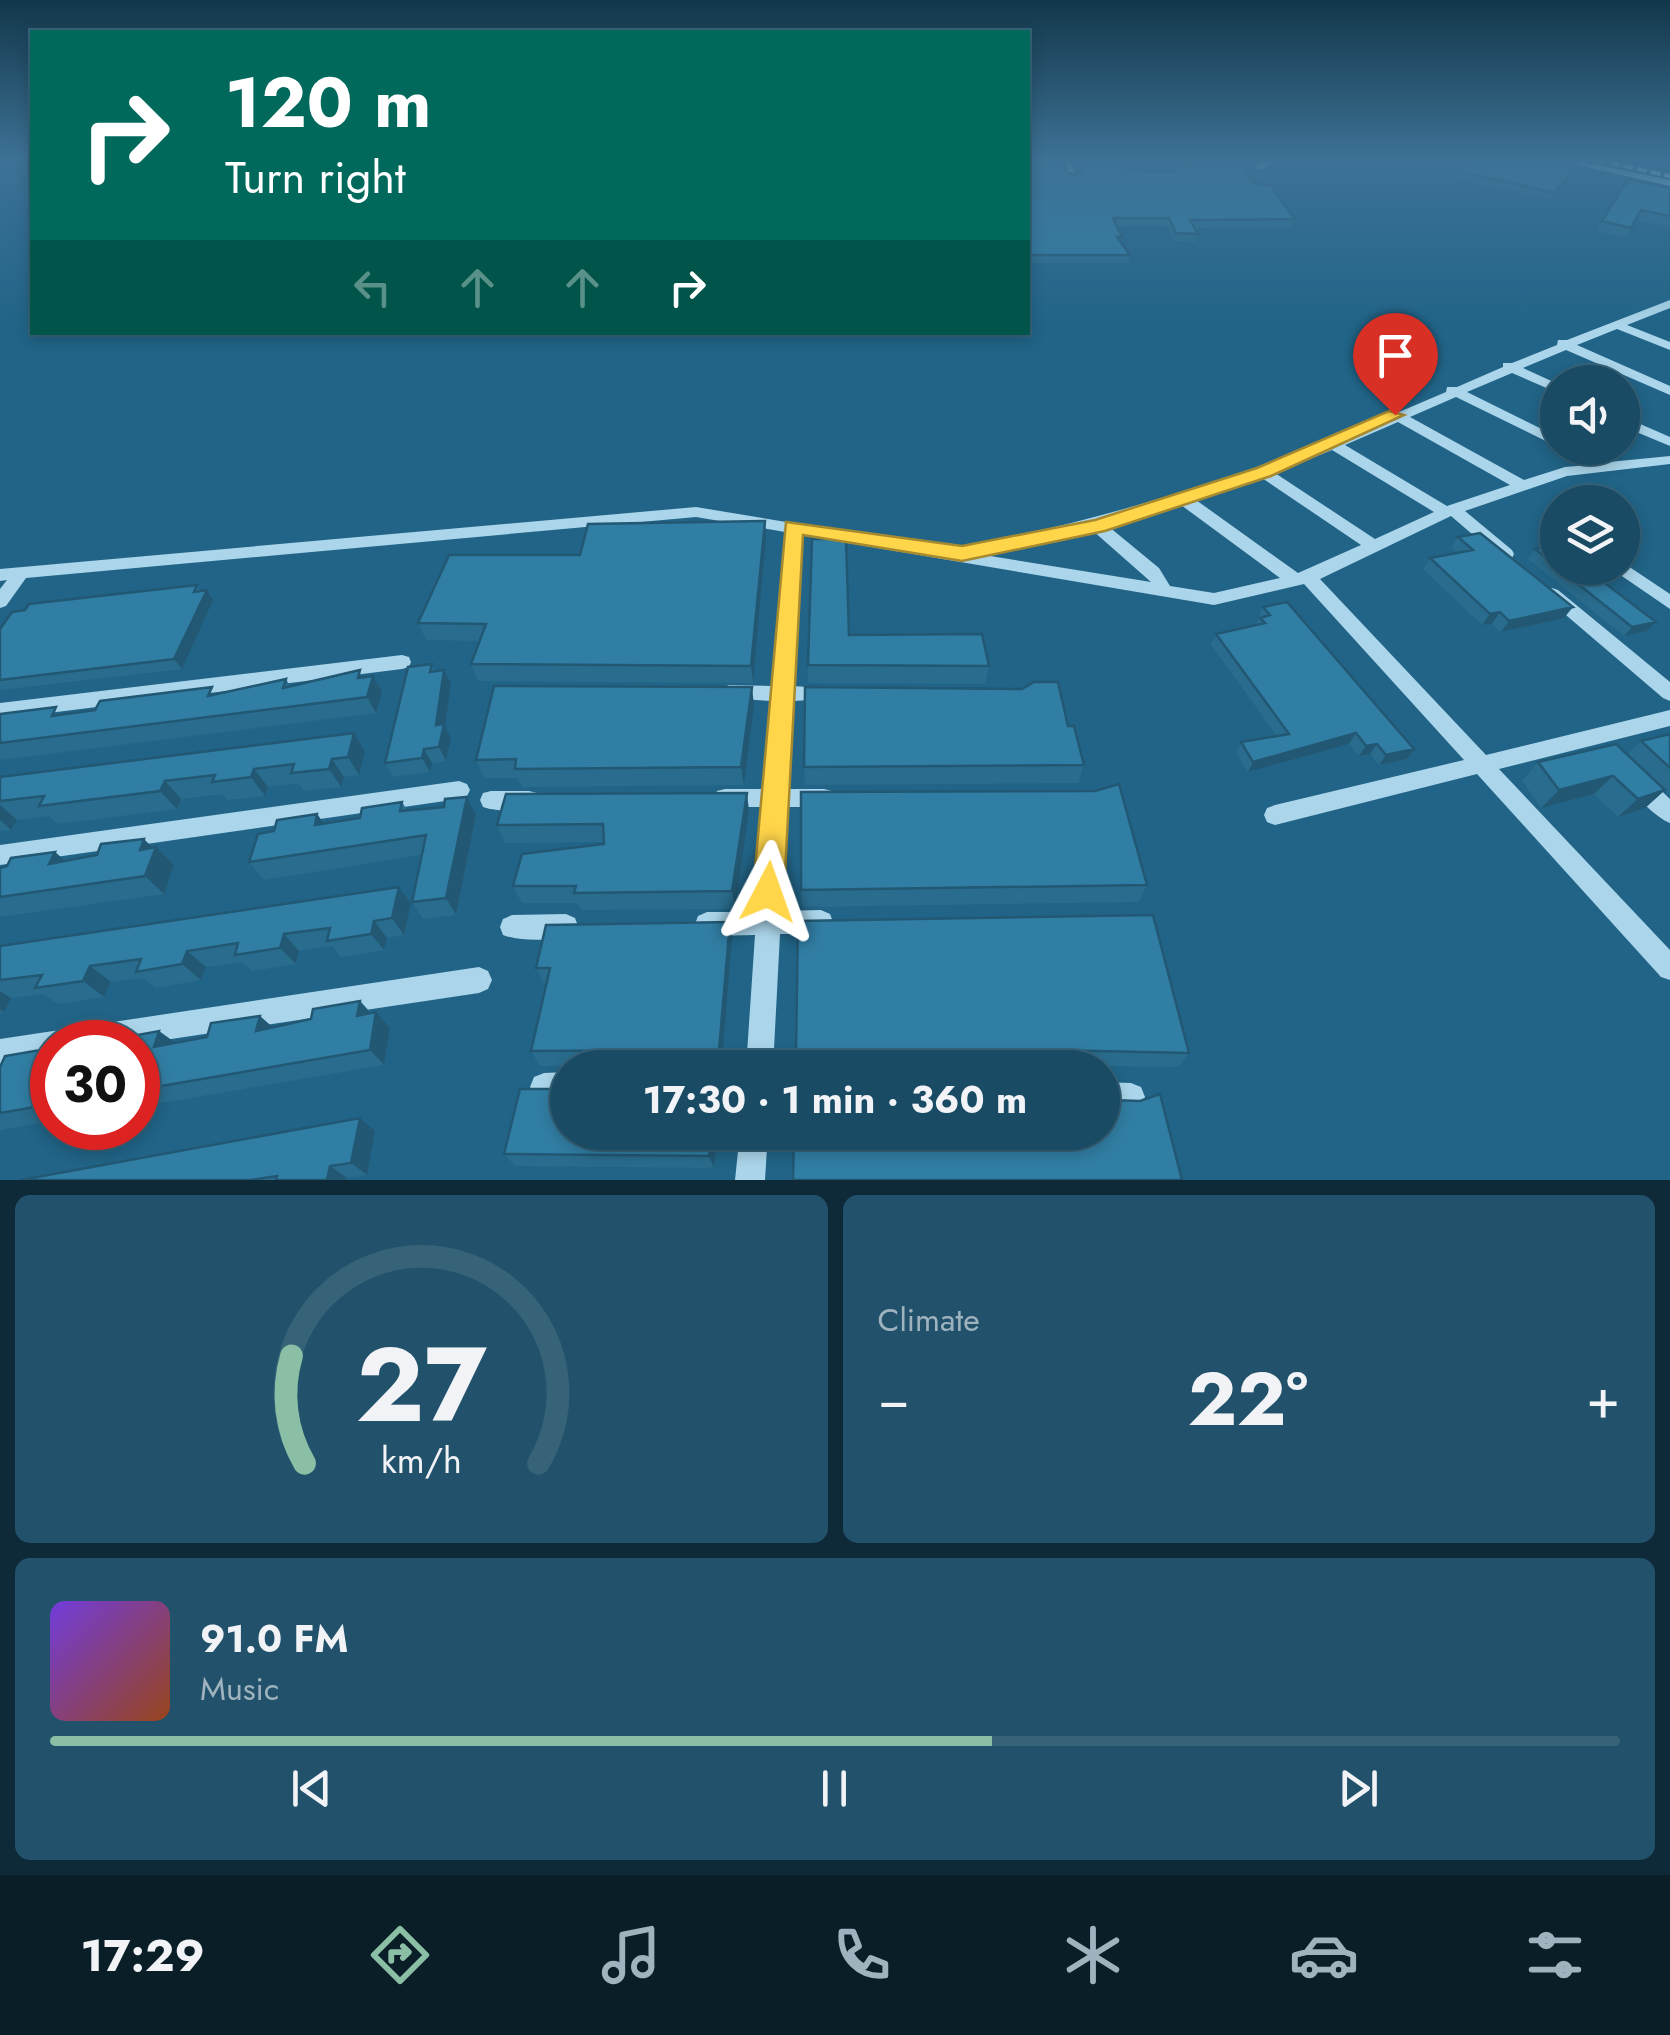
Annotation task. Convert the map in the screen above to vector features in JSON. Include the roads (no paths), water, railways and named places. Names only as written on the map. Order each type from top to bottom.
[{"type":"street","points":[[962,554],[1098,526],[1264,472],[1562,343],[1670,304]]},
{"type":"street","points":[[1615,324],[1670,346]]},
{"type":"street","points":[[1562,343],[1670,391]]},
{"type":"street","points":[[1508,366],[1540,381]]},
{"type":"street","points":[[1452,390],[1540,434]]},
{"type":"street","points":[[1395,415],[1522,486]]},
{"type":"street","points":[[1640,428],[1670,442]]},
{"type":"street","points":[[1331,442],[1450,511],[1670,693]]},
{"type":"street","points":[[0,574],[696,512],[1214,599],[1302,578],[1450,511],[1566,472],[1670,460]]},
{"type":"street","points":[[1264,472],[1374,546]]},
{"type":"street","points":[[1182,498],[1302,578],[1670,968]]},
{"type":"street","points":[[1098,526],[1153,572],[1166,593]]},
{"type":"street","points":[[760,1050],[793,527]]},
{"type":"street","points":[[0,602],[22,572]]},
{"type":"street","points":[[1640,581],[1670,603]]},
{"type":"street","points":[[0,711],[402,662]]},
{"type":"street","points":[[702,693],[860,694]]},
{"type":"street","points":[[1275,815],[1479,765],[1605,751],[1670,718]]},
{"type":"street","points":[[1605,751],[1670,813]]},
{"type":"street","points":[[0,855],[459,790]]},
{"type":"street","points":[[699,798],[853,798]]},
{"type":"street","points":[[491,800],[548,800]]},
{"type":"street","points":[[688,924],[843,922]]},
{"type":"street","points":[[512,927],[590,926]]},
{"type":"street","points":[[160,1028],[479,980]]},
{"type":"street","points":[[0,1052],[30,1047]]},
{"type":"street","points":[[750,1180],[752,1150]]}]
